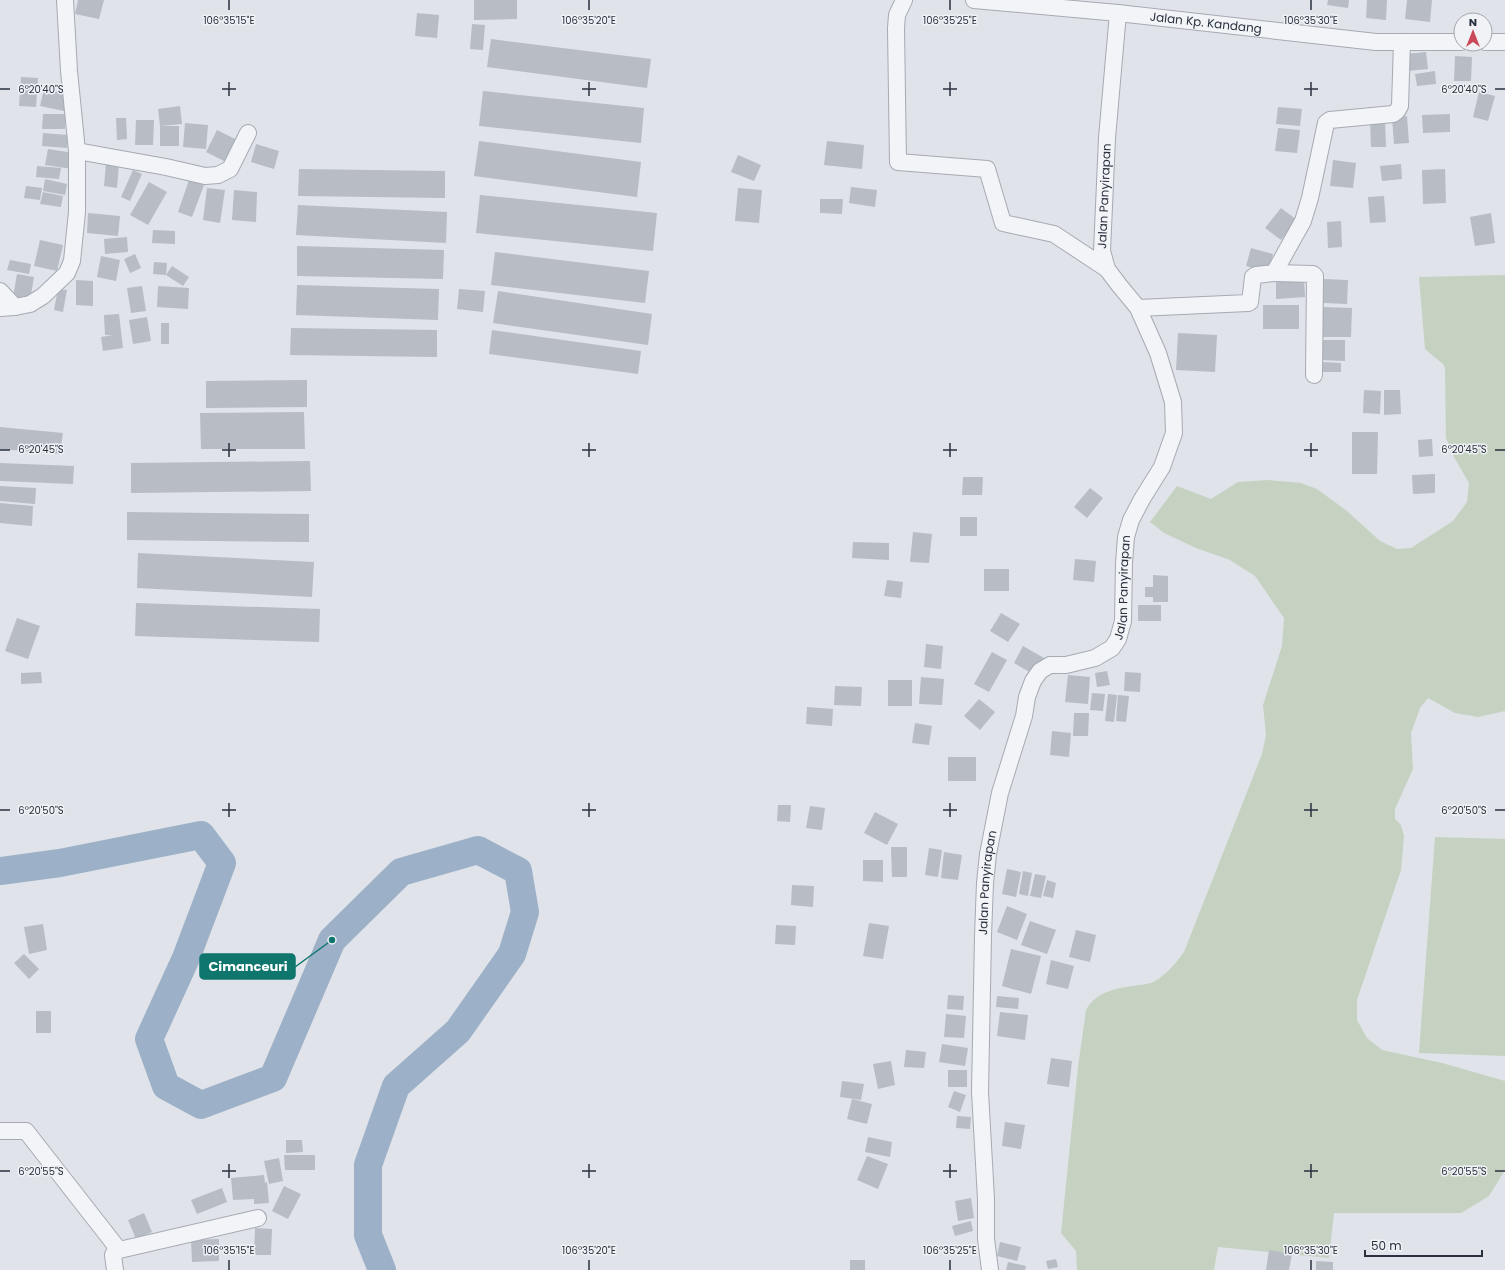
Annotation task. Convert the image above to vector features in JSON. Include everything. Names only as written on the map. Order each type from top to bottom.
[{"type":"street","points":[[0,291],[7,308],[30,304],[43,296],[67,273],[74,246],[77,151],[69,71],[65,0]]},
{"type":"street","points":[[904,0],[897,15],[896,28],[898,162],[987,169],[1003,223],[1054,234],[1107,269]]},
{"type":"street","name":"Jalan Kp. Kandang","points":[[974,0],[1094,5],[1118,13],[1376,42],[1453,42]]},
{"type":"street","name":"Jalan Panyirapan","points":[[990,1270],[986,1239],[986,1199],[980,1092],[983,936],[985,883],[988,854],[1000,793],[1022,722],[1027,697],[1033,681],[1040,671],[1050,665],[1066,665],[1095,658],[1112,648],[1118,638],[1123,621],[1126,537],[1131,520],[1162,467],[1174,433],[1173,402],[1158,353],[1138,308],[1107,269],[1102,251],[1106,138],[1118,13]]},
{"type":"street","points":[[1274,273],[1303,221],[1310,198],[1326,123],[1330,120],[1393,114],[1398,111],[1400,106],[1402,42]]},
{"type":"street","points":[[1493,42],[1505,42]]},
{"type":"street","points":[[77,151],[166,167],[205,176],[218,175],[230,169],[248,133]]},
{"type":"street","points":[[1138,308],[1248,303],[1251,299],[1253,277],[1256,275],[1274,273],[1313,274],[1315,276],[1314,375]]},
{"type":"street","points":[[0,1131],[26,1131],[119,1250]]},
{"type":"street","points":[[115,1270],[113,1255],[115,1251],[258,1218]]},
{"type":"green space","points":[[1505,275],[1505,711],[1478,717],[1455,713],[1428,698],[1420,708],[1411,733],[1413,769],[1395,809],[1395,819],[1401,825],[1404,836],[1401,870],[1357,1000],[1357,1020],[1367,1038],[1382,1050],[1442,1063],[1505,1081],[1505,1170],[1489,1196],[1461,1213],[1334,1213],[1329,1258],[1218,1247],[1214,1270],[1077,1270],[1076,1251],[1061,1233],[1078,1067],[1086,1010],[1096,998],[1109,991],[1153,982],[1167,972],[1184,952],[1262,754],[1266,735],[1263,705],[1282,646],[1284,618],[1255,576],[1230,560],[1196,548],[1164,533],[1150,522],[1177,486],[1211,499],[1238,482],[1268,480],[1301,483],[1317,489],[1347,511],[1380,541],[1397,549],[1411,548],[1453,521],[1467,502],[1469,483],[1454,457],[1446,438],[1445,370],[1444,365],[1425,349],[1419,277]]},
{"type":"green space","points":[[1435,837],[1505,839],[1505,1056],[1419,1053]]},
{"type":"building","points":[[78,0],[104,0],[99,19],[75,14]]},
{"type":"building","points":[[474,0],[517,0],[517,19],[474,20]]},
{"type":"building","points":[[1328,0],[1349,0],[1348,8],[1327,5]]},
{"type":"building","points":[[1367,0],[1387,0],[1386,20],[1366,18]]},
{"type":"building","points":[[1407,0],[1432,0],[1430,22],[1405,19]]},
{"type":"building","points":[[417,13],[439,15],[437,38],[415,36]]},
{"type":"building","points":[[472,24],[485,25],[483,50],[470,49]]},
{"type":"building","points":[[491,39],[651,59],[647,88],[487,67]]},
{"type":"building","points":[[1426,52],[1428,69],[1408,71],[1406,54]]},
{"type":"building","points":[[1455,56],[1472,57],[1471,81],[1454,81]]},
{"type":"building","points":[[1435,71],[1436,84],[1417,86],[1415,74]]},
{"type":"building","points":[[21,77],[38,78],[36,107],[19,106]]},
{"type":"building","points":[[44,89],[67,93],[64,111],[40,106]]},
{"type":"building","points":[[483,91],[644,108],[641,143],[479,126]]},
{"type":"building","points":[[1479,92],[1495,96],[1488,121],[1473,117]]},
{"type":"building","points":[[180,106],[182,124],[160,126],[158,109]]},
{"type":"building","points":[[1278,107],[1302,109],[1300,126],[1276,124]]},
{"type":"building","points":[[43,114],[65,114],[65,129],[42,129]]},
{"type":"building","points":[[1450,114],[1450,132],[1423,133],[1422,115]]},
{"type":"building","points":[[1407,116],[1409,143],[1394,144],[1392,117]]},
{"type":"building","points":[[116,118],[126,118],[127,139],[117,140]]},
{"type":"building","points":[[1385,119],[1386,147],[1371,147],[1370,120]]},
{"type":"building","points":[[136,120],[154,120],[153,145],[135,145]]},
{"type":"building","points":[[185,123],[208,125],[206,149],[183,147]]},
{"type":"building","points":[[160,126],[179,126],[179,146],[160,146]]},
{"type":"building","points":[[1278,128],[1300,130],[1297,153],[1275,151]]},
{"type":"building","points":[[217,130],[237,140],[226,162],[206,152]]},
{"type":"building","points":[[43,133],[68,135],[67,148],[42,146]]},
{"type":"building","points":[[479,141],[641,162],[637,197],[474,176]]},
{"type":"building","points":[[827,141],[864,145],[862,169],[824,165]]},
{"type":"building","points":[[256,144],[279,151],[274,169],[251,162]]},
{"type":"building","points":[[48,149],[74,153],[72,169],[45,165]]},
{"type":"building","points":[[738,155],[761,165],[754,181],[731,172]]},
{"type":"building","points":[[1333,160],[1356,163],[1353,188],[1330,186]]},
{"type":"building","points":[[106,163],[119,164],[117,188],[104,186]]},
{"type":"building","points":[[1401,164],[1402,179],[1382,181],[1380,166]]},
{"type":"building","points":[[37,166],[61,168],[59,179],[36,177]]},
{"type":"building","points":[[299,169],[445,171],[445,198],[298,196]]},
{"type":"building","points":[[1445,169],[1446,203],[1423,204],[1422,170]]},
{"type":"building","points":[[133,170],[142,174],[130,201],[121,197]]},
{"type":"building","points":[[45,179],[67,184],[65,195],[43,191]]},
{"type":"building","points":[[189,180],[204,185],[192,217],[178,212]]},
{"type":"building","points":[[149,182],[167,192],[148,225],[130,215]]},
{"type":"building","points":[[26,186],[42,188],[40,200],[24,198]]},
{"type":"building","points":[[851,187],[877,190],[875,207],[849,203]]},
{"type":"building","points":[[207,188],[225,190],[220,223],[203,220]]},
{"type":"building","points":[[738,188],[762,190],[759,223],[735,221]]},
{"type":"building","points":[[234,190],[257,192],[256,222],[232,220]]},
{"type":"building","points":[[43,192],[63,196],[61,207],[40,204]]},
{"type":"building","points":[[480,195],[657,213],[653,251],[476,233]]},
{"type":"building","points":[[1384,196],[1386,222],[1370,223],[1368,197]]},
{"type":"building","points":[[820,199],[843,199],[842,214],[820,213]]},
{"type":"building","points":[[298,205],[447,212],[446,243],[296,235]]},
{"type":"building","points":[[1281,208],[1297,220],[1281,240],[1265,228]]},
{"type":"building","points":[[88,213],[120,216],[118,236],[87,233]]},
{"type":"building","points":[[1491,213],[1495,243],[1475,246],[1470,217]]},
{"type":"building","points":[[1341,221],[1342,247],[1328,248],[1327,222]]},
{"type":"building","points":[[153,230],[175,231],[175,244],[152,243]]},
{"type":"building","points":[[127,237],[128,252],[105,254],[104,239]]},
{"type":"building","points":[[40,240],[63,245],[57,271],[34,266]]},
{"type":"building","points":[[297,246],[444,250],[443,279],[297,276]]},
{"type":"building","points":[[1251,248],[1273,254],[1268,272],[1246,266]]},
{"type":"building","points":[[495,252],[649,271],[645,303],[491,285]]},
{"type":"building","points":[[135,254],[141,268],[130,273],[124,259]]},
{"type":"building","points":[[101,256],[120,260],[116,281],[97,277]]},
{"type":"building","points":[[10,260],[31,264],[29,274],[7,270]]},
{"type":"building","points":[[154,262],[167,263],[166,275],[153,274]]},
{"type":"building","points":[[172,266],[189,277],[183,286],[166,275]]},
{"type":"building","points":[[17,274],[34,277],[30,300],[13,297]]},
{"type":"building","points":[[1304,279],[1305,297],[1276,299],[1276,280]]},
{"type":"building","points":[[1324,279],[1348,280],[1347,304],[1323,303]]},
{"type":"building","points":[[76,280],[93,281],[93,306],[76,305]]},
{"type":"building","points":[[297,285],[439,289],[438,320],[296,315]]},
{"type":"building","points":[[142,286],[146,311],[131,313],[127,288]]},
{"type":"building","points":[[158,286],[189,288],[188,309],[157,307]]},
{"type":"building","points":[[58,289],[67,290],[63,312],[54,310]]},
{"type":"building","points":[[459,289],[485,291],[483,312],[457,309]]},
{"type":"building","points":[[498,291],[652,314],[648,345],[493,323]]},
{"type":"building","points":[[1263,305],[1299,305],[1299,329],[1263,329]]},
{"type":"building","points":[[1323,307],[1352,308],[1351,337],[1322,337]]},
{"type":"building","points":[[119,314],[123,348],[103,351],[101,337],[113,335],[105,335],[104,315]]},
{"type":"building","points":[[147,317],[151,341],[133,344],[129,320]]},
{"type":"building","points":[[161,323],[169,323],[169,344],[161,344]]},
{"type":"building","points":[[291,328],[437,330],[437,357],[290,355]]},
{"type":"building","points":[[492,330],[641,351],[638,374],[489,354]]},
{"type":"building","points":[[1178,333],[1217,335],[1215,372],[1176,370]]},
{"type":"building","points":[[1321,340],[1345,340],[1345,361],[1321,360]]},
{"type":"building","points":[[1322,362],[1341,363],[1341,372],[1321,372]]},
{"type":"building","points":[[307,380],[307,407],[206,408],[206,381]]},
{"type":"building","points":[[1364,390],[1381,391],[1380,414],[1363,413]]},
{"type":"building","points":[[1384,390],[1400,390],[1401,414],[1384,415]]},
{"type":"building","points":[[304,412],[305,449],[201,449],[200,413]]},
{"type":"building","points":[[0,427],[63,433],[60,454],[0,449]]},
{"type":"building","points":[[1352,432],[1378,432],[1377,474],[1352,474]]},
{"type":"building","points":[[1432,439],[1433,456],[1419,457],[1418,440]]},
{"type":"building","points":[[310,461],[311,491],[131,493],[131,463]]},
{"type":"building","points":[[0,463],[74,466],[73,484],[0,481]]},
{"type":"building","points":[[1435,474],[1435,493],[1413,494],[1412,475]]},
{"type":"building","points":[[963,477],[983,477],[982,495],[962,495]]},
{"type":"building","points":[[0,486],[36,488],[35,504],[0,501]]},
{"type":"building","points":[[1090,488],[1103,498],[1087,518],[1074,507]]},
{"type":"building","points":[[0,503],[33,506],[32,526],[0,523]]},
{"type":"building","points":[[127,512],[309,514],[309,542],[127,540]]},
{"type":"building","points":[[960,517],[977,517],[977,536],[960,536]]},
{"type":"building","points":[[913,532],[932,534],[929,563],[910,562]]},
{"type":"building","points":[[853,542],[889,543],[889,560],[852,558]]},
{"type":"building","points":[[138,553],[314,562],[312,597],[137,588]]},
{"type":"building","points":[[1075,559],[1096,561],[1094,582],[1073,580]]},
{"type":"building","points":[[984,569],[1009,569],[1009,591],[984,591]]},
{"type":"building","points":[[1153,575],[1168,576],[1168,602],[1153,602],[1153,597],[1145,597],[1145,587],[1153,587]]},
{"type":"building","points":[[887,580],[903,582],[901,598],[884,596]]},
{"type":"building","points":[[136,603],[320,609],[319,642],[135,636]]},
{"type":"building","points":[[1138,605],[1161,605],[1161,621],[1138,621]]},
{"type":"building","points":[[1001,613],[1020,624],[1008,642],[990,631]]},
{"type":"building","points":[[17,618],[40,626],[28,659],[5,651]]},
{"type":"building","points":[[926,644],[943,646],[941,669],[924,667]]},
{"type":"building","points":[[1023,646],[1044,658],[1035,675],[1014,663]]},
{"type":"building","points":[[992,652],[1007,660],[989,692],[974,684]]},
{"type":"building","points":[[1107,671],[1110,685],[1097,687],[1095,673]]},
{"type":"building","points":[[41,672],[42,683],[21,684],[21,673]]},
{"type":"building","points":[[1125,672],[1141,673],[1140,692],[1124,691]]},
{"type":"building","points":[[1068,675],[1090,677],[1088,704],[1065,702]]},
{"type":"building","points":[[921,677],[944,679],[942,705],[919,704]]},
{"type":"building","points":[[888,680],[912,680],[912,706],[888,706]]},
{"type":"building","points":[[835,686],[862,687],[861,706],[834,705]]},
{"type":"building","points":[[1092,693],[1105,694],[1103,711],[1090,710]]},
{"type":"building","points":[[1108,694],[1117,695],[1114,722],[1105,721]]},
{"type":"building","points":[[1118,695],[1129,696],[1126,722],[1116,721]]},
{"type":"building","points":[[979,699],[995,712],[980,730],[964,716]]},
{"type":"building","points":[[807,707],[833,709],[832,726],[806,724]]},
{"type":"building","points":[[1074,713],[1089,713],[1088,736],[1073,736]]},
{"type":"building","points":[[915,723],[932,726],[929,745],[912,743]]},
{"type":"building","points":[[1052,731],[1071,733],[1069,757],[1050,755]]},
{"type":"building","points":[[948,757],[976,757],[976,781],[948,781]]},
{"type":"building","points":[[778,805],[791,805],[790,822],[777,821]]},
{"type":"building","points":[[810,806],[825,808],[822,830],[806,828]]},
{"type":"building","points":[[875,812],[898,824],[887,845],[864,833]]},
{"type":"building","points":[[891,847],[907,847],[907,877],[892,877]]},
{"type":"building","points":[[929,848],[942,850],[938,877],[925,875]]},
{"type":"building","points":[[944,852],[962,855],[958,880],[941,878]]},
{"type":"building","points":[[863,860],[883,860],[883,882],[863,881]]},
{"type":"building","points":[[1007,869],[1021,872],[1016,897],[1002,894]]},
{"type":"building","points":[[1023,871],[1032,873],[1028,896],[1019,894]]},
{"type":"building","points":[[1035,874],[1046,876],[1041,898],[1030,896]]},
{"type":"building","points":[[1047,880],[1056,883],[1053,898],[1043,896]]},
{"type":"building","points":[[792,885],[814,886],[813,907],[791,905]]},
{"type":"building","points":[[1007,906],[1027,914],[1017,940],[997,932]]},
{"type":"building","points":[[1030,921],[1056,930],[1047,954],[1021,945]]},
{"type":"building","points":[[869,923],[889,926],[883,959],[863,956]]},
{"type":"building","points":[[43,924],[47,950],[29,954],[24,927]]},
{"type":"building","points":[[776,925],[796,926],[795,945],[775,944]]},
{"type":"building","points":[[1076,930],[1096,935],[1090,962],[1069,957]]},
{"type":"building","points":[[1011,949],[1041,956],[1031,994],[1002,986]]},
{"type":"building","points":[[24,954],[39,969],[29,979],[14,963]]},
{"type":"building","points":[[1051,960],[1074,966],[1068,989],[1046,984]]},
{"type":"building","points":[[948,995],[964,996],[963,1010],[947,1009]]},
{"type":"building","points":[[997,996],[1019,998],[1018,1009],[996,1007]]},
{"type":"building","points":[[36,1011],[51,1011],[51,1033],[36,1033]]},
{"type":"building","points":[[1000,1012],[1028,1015],[1025,1040],[997,1036]]},
{"type":"building","points":[[946,1014],[966,1016],[964,1038],[944,1037]]},
{"type":"building","points":[[942,1044],[968,1048],[965,1066],[939,1062]]},
{"type":"building","points":[[906,1050],[926,1052],[924,1068],[904,1067]]},
{"type":"building","points":[[1051,1058],[1072,1061],[1069,1087],[1047,1084]]},
{"type":"building","points":[[891,1061],[895,1085],[878,1089],[873,1064]]},
{"type":"building","points":[[948,1070],[967,1070],[967,1087],[948,1087]]},
{"type":"building","points":[[842,1081],[864,1084],[861,1100],[840,1097]]},
{"type":"building","points":[[954,1091],[966,1095],[960,1112],[948,1107]]},
{"type":"building","points":[[852,1099],[872,1104],[867,1124],[847,1119]]},
{"type":"building","points":[[957,1116],[971,1117],[970,1129],[956,1128]]},
{"type":"building","points":[[1005,1122],[1025,1125],[1021,1149],[1002,1146]]},
{"type":"building","points":[[868,1137],[892,1142],[890,1157],[865,1152]]},
{"type":"building","points":[[286,1140],[302,1140],[303,1152],[286,1153]]},
{"type":"building","points":[[284,1155],[315,1155],[315,1170],[285,1170]]},
{"type":"building","points":[[867,1156],[888,1164],[878,1189],[857,1180]]},
{"type":"building","points":[[279,1158],[283,1181],[269,1184],[264,1161]]},
{"type":"building","points":[[264,1175],[265,1183],[267,1182],[269,1203],[254,1204],[254,1199],[233,1200],[231,1178]]},
{"type":"building","points":[[284,1186],[301,1194],[288,1219],[272,1211]]},
{"type":"building","points":[[222,1188],[227,1202],[197,1214],[191,1200]]},
{"type":"building","points":[[971,1198],[974,1218],[958,1221],[955,1201]]},
{"type":"building","points":[[144,1213],[152,1232],[136,1239],[128,1220]]},
{"type":"building","points":[[971,1221],[973,1231],[955,1236],[952,1226]]},
{"type":"building","points":[[255,1228],[272,1229],[271,1255],[254,1255]]},
{"type":"building","points":[[219,1239],[219,1261],[192,1262],[191,1240]]},
{"type":"building","points":[[1000,1242],[1021,1247],[1017,1261],[997,1256]]},
{"type":"building","points":[[1269,1250],[1292,1254],[1289,1270],[1266,1270]]},
{"type":"building","points":[[1056,1259],[1058,1267],[1048,1269],[1046,1261]]},
{"type":"building","points":[[850,1260],[865,1260],[865,1270],[850,1270]]},
{"type":"building","points":[[1316,1261],[1333,1262],[1333,1270],[1316,1270]]},
{"type":"building","points":[[1008,1262],[1026,1266],[1025,1270],[1006,1270]]},
{"type":"waterway","points":[[0,871],[60,863],[201,835],[222,863],[186,958],[149,1039],[166,1086],[201,1105],[273,1078],[332,940],[401,872],[478,850],[518,871],[525,912],[512,954],[458,1031],[396,1086],[368,1165],[368,1235],[382,1270]]},
{"type":"place","name":"Cimanceuri","points":[[332,940]]}]
